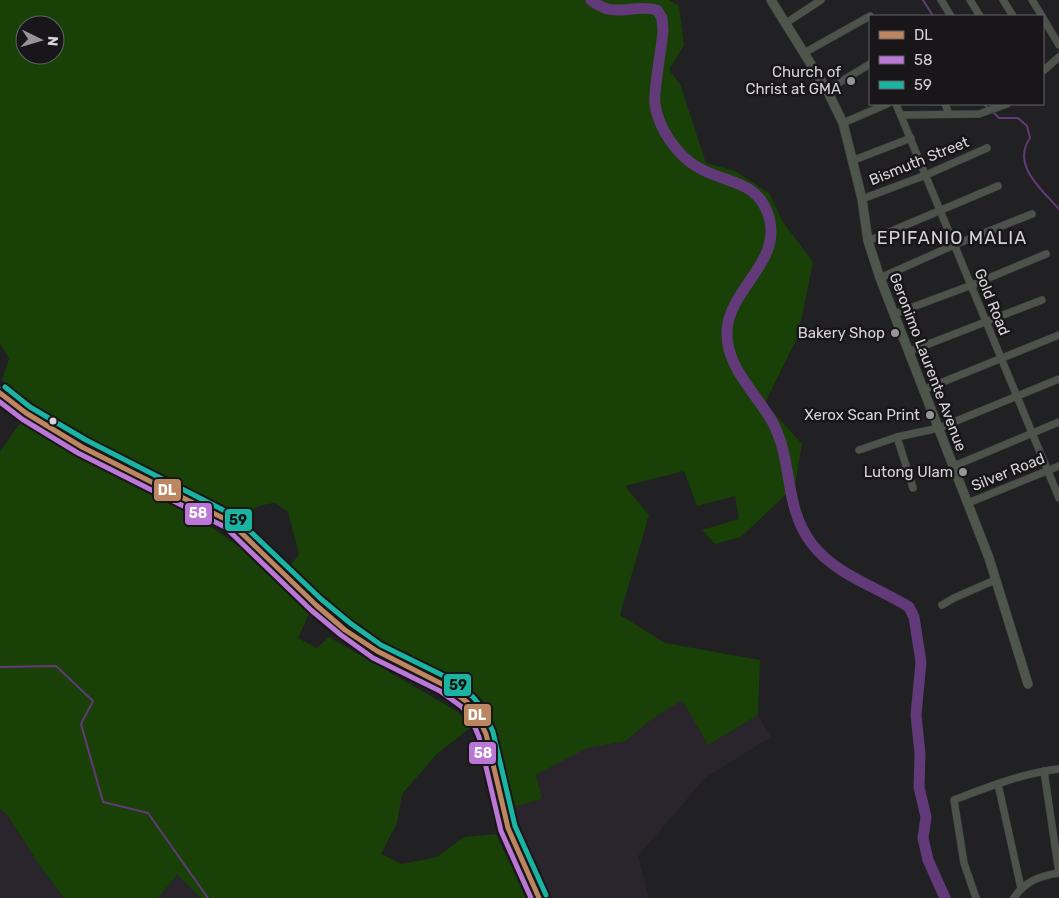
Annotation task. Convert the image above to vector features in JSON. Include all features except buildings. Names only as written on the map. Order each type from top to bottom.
[{"type":"highway","points":[[0,393],[18,408],[50,429],[229,521],[250,537],[316,605],[335,621],[376,650],[455,692],[469,703],[483,724],[505,818],[517,853],[539,898]]},
{"type":"street","name":"Geronimo Laurente Avenue","points":[[771,0],[827,90],[843,123],[854,160],[868,241],[880,278],[968,503],[1028,684]]},
{"type":"street","points":[[786,23],[821,0]]},
{"type":"street","points":[[941,0],[950,15]]},
{"type":"street","points":[[970,0],[979,15]]},
{"type":"street","points":[[1003,0],[1012,15]]},
{"type":"street","points":[[1032,0],[1041,15]]},
{"type":"street","points":[[804,53],[869,17]]},
{"type":"street","points":[[1044,20],[1059,45]]},
{"type":"street","points":[[1044,68],[1059,57]]},
{"type":"street","points":[[827,90],[869,65]]},
{"type":"street","points":[[843,123],[885,105]]},
{"type":"street","name":"Gold Road","points":[[897,105],[1059,498]]},
{"type":"street","points":[[946,105],[949,114]]},
{"type":"street","points":[[902,115],[979,114],[1002,105]]},
{"type":"street","points":[[854,160],[911,138]]},
{"type":"street","name":"Bismuth Street","points":[[862,199],[926,175],[987,148]]},
{"type":"street","points":[[868,241],[941,212],[998,186]]},
{"type":"street","points":[[880,278],[954,245],[1032,214]]},
{"type":"street","points":[[894,314],[972,286],[1046,254]]},
{"type":"street","points":[[908,352],[1042,300]]},
{"type":"street","points":[[923,390],[1059,335]]},
{"type":"street","points":[[859,450],[897,437],[939,428],[1059,378]]},
{"type":"street","points":[[954,466],[1059,422]]},
{"type":"street","points":[[897,437],[913,488]]},
{"type":"street","name":"Silver Road","points":[[968,503],[1059,466]]},
{"type":"street","points":[[942,605],[995,580]]},
{"type":"street","points":[[976,898],[964,863],[954,800],[998,784],[1044,771],[1059,769]]},
{"type":"street","points":[[1014,898],[1021,888],[1039,876],[1059,872],[1044,771]]},
{"type":"street","points":[[998,784],[1021,888]]},
{"type":"shaded area","points":[[682,699],[708,745],[758,715],[771,737],[705,778],[638,856],[649,898],[552,898],[527,847],[514,807],[542,799],[536,775],[587,747],[626,741],[652,719]]},
{"type":"shaded area","points":[[0,809],[8,816],[38,863],[64,898],[0,898]]},
{"type":"shaded area","points":[[177,875],[201,898],[158,898]]},
{"type":"green space","points":[[0,0],[669,0],[679,6],[684,45],[669,70],[680,84],[706,163],[735,171],[769,193],[783,222],[813,262],[798,336],[765,403],[802,444],[795,486],[741,537],[715,544],[702,530],[739,519],[735,496],[697,506],[684,471],[625,486],[649,515],[620,615],[665,643],[760,660],[758,715],[708,745],[682,700],[652,719],[626,741],[587,748],[536,775],[542,799],[514,807],[494,722],[483,701],[473,691],[459,682],[364,633],[325,601],[290,566],[299,554],[288,512],[275,503],[262,505],[239,516],[56,420],[2,380],[9,359],[0,343]]},
{"type":"green space","points":[[20,423],[71,454],[192,514],[237,545],[309,614],[298,638],[317,648],[329,637],[458,712],[470,728],[437,754],[402,794],[397,823],[381,854],[402,864],[437,857],[464,837],[496,834],[526,898],[201,898],[177,875],[158,898],[64,898],[38,863],[8,816],[0,809],[0,452]]},
{"type":"waterway","points":[[591,0],[608,9],[648,8],[657,10],[662,18],[663,30],[655,89],[655,105],[660,123],[676,149],[691,163],[749,189],[764,205],[769,217],[771,233],[768,248],[730,315],[727,330],[731,356],[743,380],[766,412],[780,438],[792,500],[803,530],[812,544],[833,564],[857,580],[909,607],[914,617],[921,662],[916,715],[920,754],[919,787],[926,817],[923,838],[928,860],[945,898]]},
{"type":"waterway","points":[[923,0],[932,15]]},
{"type":"waterway","points":[[985,105],[989,109]]},
{"type":"waterway","points":[[993,112],[999,118],[1018,118],[1027,126],[1030,138],[1025,148],[1024,158],[1026,167],[1037,185],[1059,209]]},
{"type":"waterway","points":[[0,667],[56,666],[93,701],[81,724],[103,802],[148,813],[208,898]]},
{"type":"transit line","name":"59","points":[[5,387],[30,407],[86,440],[233,515],[321,599],[350,623],[381,645],[448,678],[473,697],[483,709],[493,732],[515,826],[546,895]]},
{"type":"transit line","name":"DL","points":[[0,393],[26,413],[82,447],[229,521],[316,605],[345,630],[377,651],[444,685],[467,702],[476,712],[486,734],[508,828],[539,898]]},
{"type":"transit line","name":"58","points":[[0,402],[22,419],[78,453],[225,527],[311,610],[341,635],[373,658],[440,691],[462,707],[470,716],[479,737],[501,831],[531,898]]},
{"type":"place","name":"Church of Christ at GMA","points":[[851,81]]},
{"type":"place","name":"Bakery Shop","points":[[895,333]]},
{"type":"place","name":"Xerox Scan Print","points":[[930,415]]},
{"type":"place","name":"Lutong Ulam","points":[[963,472]]},
{"type":"district","name":"EPIFANIO MALIA","points":[[952,238]]}]
